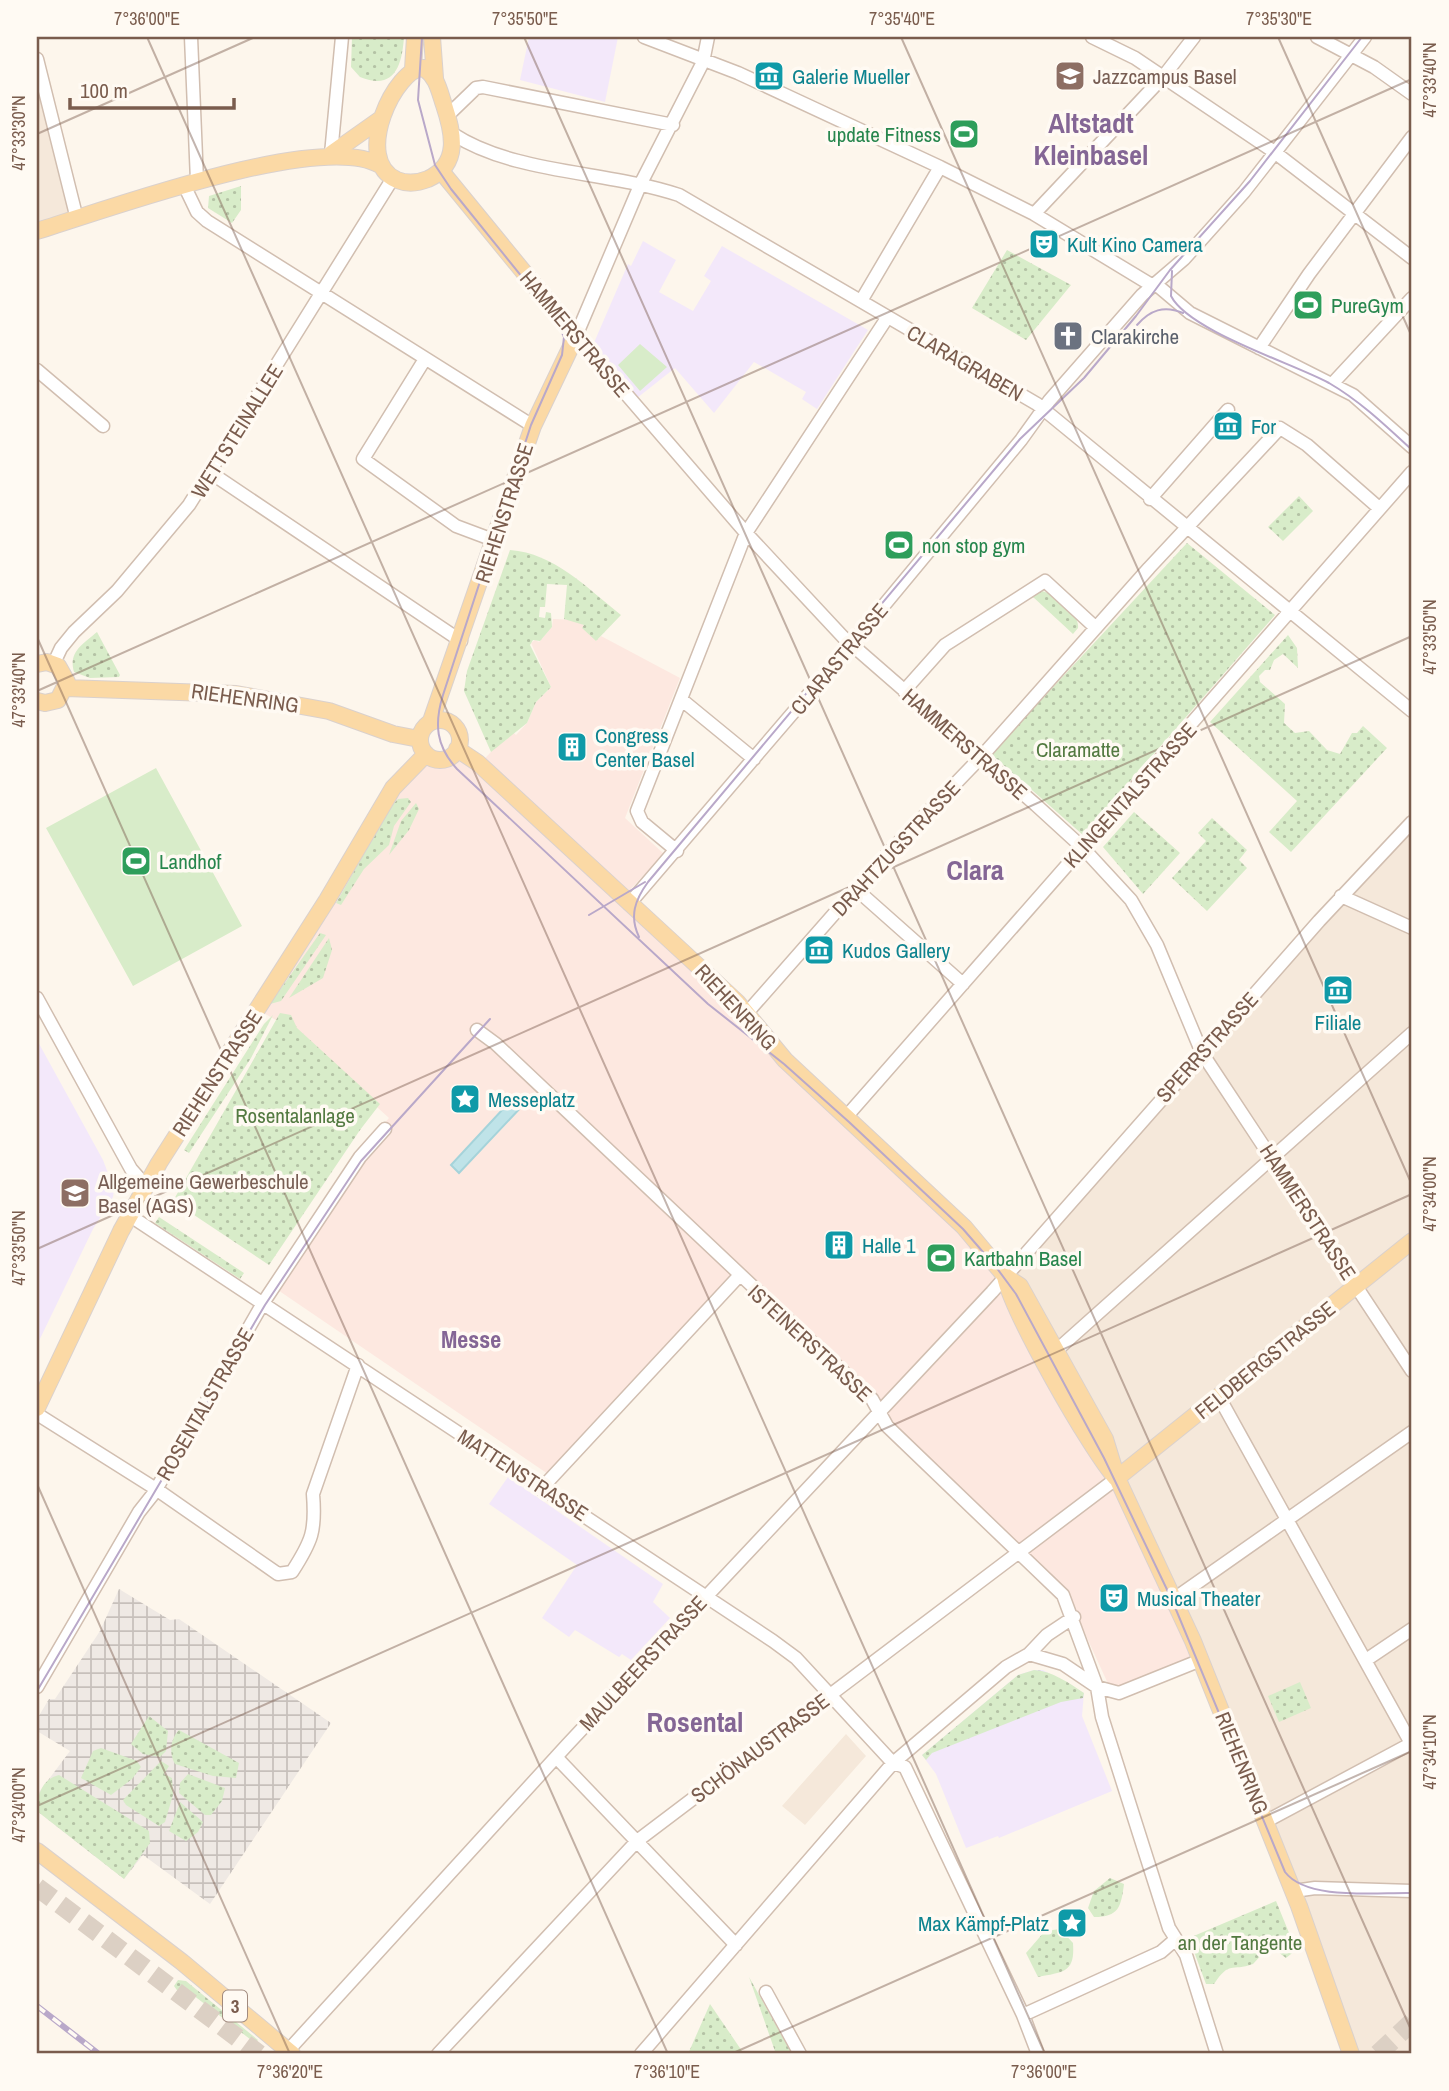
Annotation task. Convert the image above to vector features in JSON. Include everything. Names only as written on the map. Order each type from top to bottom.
[{"type":"main road","points":[[413,69],[415,37]]},
{"type":"main road","points":[[37,231],[190,183],[331,155],[366,159],[380,165],[393,178],[416,183],[441,171],[451,154],[453,134],[435,78],[432,37]]},
{"type":"main road","points":[[380,165],[376,142],[382,118],[405,75],[413,69],[424,68],[435,78]]},
{"type":"main road","points":[[331,155],[382,118]]},
{"type":"main road","name":"HAMMERSTRASSE","points":[[441,171],[576,337]]},
{"type":"main road","name":"RIEHENSTRASSE","points":[[431,721],[496,541],[533,426],[576,337]]},
{"type":"main road","points":[[37,664],[54,663],[65,673],[66,688],[58,700],[51,703],[37,701]]},
{"type":"main road","name":"RIEHENRING","points":[[66,688],[236,694],[329,711],[393,734],[422,747],[442,760],[457,749],[478,762],[746,1014],[785,1060],[964,1227],[1005,1276],[1020,1286],[1058,1349],[1105,1439],[1117,1478],[1201,1660],[1294,1891],[1330,1986],[1351,2054]]},
{"type":"main road","points":[[442,692],[460,739],[457,749]]},
{"type":"main road","points":[[422,747],[423,729],[431,721],[448,722],[456,729]]},
{"type":"main road","name":"RIEHENSTRASSE","points":[[37,1408],[146,1186],[393,789],[422,747]]},
{"type":"main road","name":"FELDBERGSTRASSE","points":[[1117,1478],[1412,1241]]},
{"type":"main road","name":"RIEHENRING","points":[[1005,1276],[1009,1293],[1063,1393],[1101,1460],[1117,1478]]},
{"type":"main road","name":"3","points":[[37,1851],[107,1903],[292,2053]]},
{"type":"street","points":[[191,37],[190,183],[197,212],[207,222],[533,426]]},
{"type":"street","points":[[331,155],[342,37]]},
{"type":"street","points":[[644,37],[703,62],[738,73],[1034,214],[1153,286],[1158,286],[1190,313],[1333,383],[1364,404],[1412,447]]},
{"type":"street","points":[[576,337],[632,203],[703,62],[708,37]]},
{"type":"street","points":[[1092,37],[1124,52],[1275,153],[1357,213],[1412,258]]},
{"type":"street","points":[[1034,214],[1163,77],[1194,37]]},
{"type":"street","points":[[1317,37],[1353,55],[1412,94]]},
{"type":"street","name":"CLARASTRASSE","points":[[629,904],[851,645],[1021,440],[1043,409],[1129,309],[1193,249],[1275,153],[1365,37]]},
{"type":"street","points":[[37,60],[77,219]]},
{"type":"street","points":[[447,116],[476,88],[483,87],[673,125]]},
{"type":"street","name":"CLARAGRABEN","points":[[453,134],[495,156],[641,184],[679,195],[1043,409],[1412,711]]},
{"type":"street","points":[[1259,348],[1309,274],[1412,137]]},
{"type":"street","points":[[860,301],[940,167]]},
{"type":"street","name":"WETTSTEINALLEE","points":[[54,663],[61,648],[74,632],[165,538],[211,473],[393,178]]},
{"type":"street","points":[[1333,383],[1412,298]]},
{"type":"street","points":[[677,851],[642,822],[637,811],[746,533],[887,318]]},
{"type":"street","name":"HAMMERSTRASSE","points":[[576,337],[746,533],[851,645],[982,756],[1083,848],[1138,911],[1157,946],[1202,1053],[1412,1371]]},
{"type":"street","points":[[425,359],[363,459],[456,526],[496,541]]},
{"type":"street","points":[[37,370],[103,426]]},
{"type":"street","points":[[1150,499],[1228,410]]},
{"type":"street","name":"DRAHTZUGSTRASSE","points":[[746,1014],[1280,428],[1307,445],[1379,508]]},
{"type":"street","name":"KLINGENTALSTRASSE","points":[[846,1117],[1412,472]]},
{"type":"street","points":[[211,473],[461,641]]},
{"type":"street","points":[[904,691],[944,645],[1045,581],[1096,628]]},
{"type":"street","points":[[682,700],[754,759]]},
{"type":"street","name":"SPERRSTRASSE","points":[[1005,1276],[1341,897],[1412,822]]},
{"type":"street","points":[[857,890],[963,984]]},
{"type":"street","points":[[1341,897],[1412,928]]},
{"type":"street","points":[[37,998],[41,1018],[134,1175],[146,1186]]},
{"type":"street","name":"ISTEINERSTRASSE","points":[[477,1030],[496,1044],[739,1276],[873,1399],[887,1426],[1019,1549],[1063,1595],[1074,1617],[1097,1687],[1102,1717],[1169,1928],[1186,1955],[1217,2054]]},
{"type":"street","points":[[1058,1349],[1408,1037],[1412,1053]]},
{"type":"street","name":"ROSENTALSTRASSE","points":[[37,1687],[139,1512],[156,1489],[263,1303],[360,1157],[385,1129]]},
{"type":"street","name":"MATTENSTRASSE","points":[[130,1215],[796,1658],[893,1763],[905,1767],[1023,2015],[1038,2054]]},
{"type":"street","points":[[541,1489],[739,1276]]},
{"type":"street","name":"MAULBEERSTRASSE","points":[[292,2053],[556,1757],[1005,1276]]},
{"type":"street","points":[[37,1414],[156,1489],[278,1574],[292,1572],[311,1544],[315,1515],[313,1494],[358,1365]]},
{"type":"street","points":[[1219,1397],[1412,1744],[1265,1822]]},
{"type":"street","points":[[1174,1599],[1412,1432]]},
{"type":"street","name":"SCHÖNAUSTRASSE","points":[[438,2054],[637,1841],[1019,1549],[1117,1478]]},
{"type":"street","points":[[641,2054],[893,1763],[1006,1667],[1029,1654],[1047,1635],[1074,1617]]},
{"type":"street","points":[[1366,1660],[1412,1629]]},
{"type":"street","points":[[1029,1654],[1063,1664],[1107,1692],[1130,1691],[1201,1660]]},
{"type":"street","points":[[556,1757],[736,1945]]},
{"type":"street","points":[[1294,1891],[1315,1888],[1412,1891]]},
{"type":"street","points":[[1023,2015],[1161,1952],[1176,1939]]},
{"type":"street","points":[[766,1992],[800,2054]]},
{"type":"shaded area","points":[[529,37],[618,37],[605,102],[520,80]]},
{"type":"shaded area","points":[[37,74],[72,211],[37,223]]},
{"type":"shaded area","points":[[643,241],[676,260],[659,292],[693,311],[711,281],[704,276],[722,246],[868,330],[817,409],[802,399],[806,392],[754,362],[714,413],[675,368],[637,398],[593,345],[628,264],[631,266]]},
{"type":"shaded area","points":[[553,619],[575,620],[585,626],[596,641],[601,636],[680,678],[625,818],[664,854],[620,900],[739,1009],[761,1044],[985,1258],[999,1276],[1107,1472],[1194,1657],[1124,1688],[1110,1688],[1066,1592],[890,1424],[738,1269],[548,1474],[269,1284],[353,1159],[389,1118],[290,1028],[260,1011],[395,793],[427,759],[464,762],[476,768],[503,739],[505,741],[513,732],[516,735],[527,723],[536,702],[551,687],[531,643],[535,640],[539,642],[552,627]]},
{"type":"shaded area","points":[[1412,823],[1412,2054],[1353,2054],[1332,1986],[1106,1452],[1007,1274]]},
{"type":"shaded area","name":"Allgemeine Gewerbeschule Basel (AGS)","points":[[37,1040],[103,1160],[114,1189],[113,1197],[93,1229],[37,1345]]},
{"type":"shaded area","points":[[508,1477],[663,1584],[653,1602],[670,1618],[631,1660],[622,1654],[619,1657],[575,1630],[569,1637],[542,1618],[577,1565],[489,1504]]},
{"type":"shaded area","points":[[119,1589],[170,1620],[179,1619],[331,1723],[210,1904],[143,1855],[124,1879],[37,1811],[37,1795],[70,1751],[37,1731],[37,1719],[49,1699],[55,1699],[100,1631]]},
{"type":"shaded area","points":[[1043,1670],[1084,1693],[1082,1716],[1112,1791],[999,1838],[998,1836],[966,1848],[936,1774],[922,1755],[1018,1675]]},
{"type":"shaded area","points":[[846,1734],[866,1756],[805,1825],[782,1806]]},
{"type":"green space","points":[[352,37],[404,37],[401,57],[394,73],[381,81],[360,77],[351,67]]},
{"type":"green space","points":[[241,186],[241,210],[232,223],[208,208],[209,196]]},
{"type":"green space","points":[[1007,250],[1071,285],[1026,340],[972,308]]},
{"type":"green space","points":[[640,344],[667,367],[640,391],[618,365]]},
{"type":"green space","points":[[1299,496],[1313,511],[1283,541],[1268,527]]},
{"type":"green space","name":"Claramatte","points":[[1187,543],[1275,615],[1083,835],[991,754]]},
{"type":"green space","points":[[510,550],[541,558],[555,565],[583,583],[621,615],[596,641],[582,628],[584,625],[564,619],[567,585],[547,584],[545,607],[540,607],[539,617],[545,618],[546,612],[551,613],[552,627],[540,641],[533,640],[530,645],[551,687],[536,702],[527,723],[491,752],[464,691],[467,671]]},
{"type":"green space","points":[[1042,591],[1060,600],[1071,610],[1078,622],[1078,628],[1073,634],[1032,596]]},
{"type":"green space","points":[[97,632],[119,677],[90,678],[74,672],[75,654]]},
{"type":"green space","points":[[1288,635],[1297,648],[1298,668],[1283,654],[1274,660],[1270,670],[1265,670],[1259,676],[1260,682],[1285,704],[1284,723],[1295,733],[1309,731],[1327,750],[1340,754],[1352,733],[1357,733],[1363,726],[1387,748],[1291,852],[1269,832],[1297,801],[1210,722]]},
{"type":"green space","name":"Landhof","points":[[156,768],[242,926],[133,986],[46,828]]},
{"type":"green space","points":[[408,798],[411,802],[394,826],[389,845],[364,869],[341,905],[336,903],[392,805],[398,799]]},
{"type":"green space","points":[[416,803],[419,809],[409,830],[389,855],[401,821]]},
{"type":"green space","points":[[1134,812],[1180,853],[1143,894],[1103,847]]},
{"type":"green space","points":[[1212,818],[1247,850],[1239,860],[1247,868],[1207,911],[1172,878],[1206,841],[1198,833]]},
{"type":"green space","points":[[320,933],[326,935],[281,1001],[270,1004]]},
{"type":"green space","points":[[329,938],[332,950],[323,978],[289,998]]},
{"type":"green space","name":"Rosentalanlage","points":[[280,1013],[291,1015],[297,1028],[380,1104],[269,1265],[173,1201]]},
{"type":"green space","points":[[273,1015],[251,1058],[189,1153],[184,1150],[264,1024]]},
{"type":"green space","points":[[159,1217],[244,1273],[240,1279],[155,1223]]},
{"type":"green space","points":[[1034,1670],[1054,1675],[1084,1693],[1083,1698],[1061,1702],[932,1753],[926,1760],[922,1755],[1018,1675]]},
{"type":"green space","points":[[1300,1682],[1311,1708],[1279,1722],[1268,1696]]},
{"type":"green space","points":[[149,1716],[168,1731],[166,1751],[160,1757],[143,1754],[131,1744]]},
{"type":"green space","points":[[179,1730],[239,1763],[236,1778],[213,1776],[175,1764],[171,1747]]},
{"type":"green space","points":[[101,1748],[137,1761],[141,1767],[132,1779],[111,1795],[81,1778],[93,1751]]},
{"type":"green space","points":[[161,1761],[169,1766],[164,1774],[172,1778],[173,1795],[165,1822],[159,1826],[126,1805],[123,1800]]},
{"type":"green space","points":[[188,1774],[225,1788],[222,1801],[211,1815],[205,1815],[179,1793],[180,1783]]},
{"type":"green space","points":[[59,1775],[149,1831],[150,1843],[124,1879],[37,1811],[38,1799],[45,1784]]},
{"type":"green space","points":[[180,1802],[203,1822],[198,1832],[186,1841],[169,1831]]},
{"type":"green space","points":[[1110,1878],[1124,1884],[1120,1905],[1114,1913],[1094,1917],[1088,1908],[1094,1891]]},
{"type":"green space","name":"an der Tangente","points":[[1276,1901],[1296,1950],[1286,1958],[1274,1949],[1267,1949],[1253,1964],[1228,1969],[1214,1984],[1206,1984],[1189,1938]]},
{"type":"green space","points":[[1060,1929],[1073,1943],[1070,1965],[1061,1972],[1038,1977],[1026,1953],[1045,1931]]},
{"type":"green space","points":[[749,1977],[792,2054],[776,2054]]},
{"type":"green space","points":[[178,1980],[186,1981],[258,2040],[255,2043],[184,1988],[179,1993],[174,1986]]},
{"type":"green space","points":[[710,2004],[744,2054],[688,2054]]},
{"type":"water","points":[[516,1095],[525,1103],[459,1173],[451,1165]]},
{"type":"tunnel","points":[[37,1887],[259,2054]]},
{"type":"tunnel","points":[[1378,2054],[1412,2022]]},
{"type":"tram line","points":[[422,37],[418,100],[435,165],[451,189],[556,319],[564,337],[562,355],[531,425],[443,695],[438,725],[445,752],[457,769],[708,1004],[784,1064],[849,1122],[963,1229],[996,1267],[1016,1294],[1104,1458],[1172,1600],[1285,1872],[1295,1881],[1326,1891],[1363,1894],[1412,1893]]},
{"type":"tram line","points":[[639,937],[634,922],[635,908],[648,882],[1020,439],[1084,378],[1170,270],[1250,181],[1362,37]]},
{"type":"tram line","points":[[1172,271],[1171,296],[1181,309],[1198,322],[1329,383],[1362,406],[1412,450]]},
{"type":"tram line","points":[[1137,325],[1158,310],[1170,309],[1183,313]]},
{"type":"tram line","points":[[589,915],[645,882]]},
{"type":"tram line","points":[[37,1691],[265,1305],[361,1161],[490,1019]]},
{"type":"railway","points":[[37,2006],[99,2054]]},
{"type":"place","name":"Galerie Mueller","points":[[769,76]]},
{"type":"place","name":"Jazzcampus Basel","points":[[1070,76]]},
{"type":"place","name":"update Fitness","points":[[964,134]]},
{"type":"place","name":"Kult Kino Camera","points":[[1044,244]]},
{"type":"place","name":"PureGym","points":[[1308,305]]},
{"type":"place","name":"Clarakirche","points":[[1068,336]]},
{"type":"place","name":"For","points":[[1228,426]]},
{"type":"place","name":"non stop gym","points":[[899,545]]},
{"type":"place","name":"Congress Center Basel","points":[[572,747]]},
{"type":"place","name":"Landhof","points":[[136,861]]},
{"type":"place","name":"Kudos Gallery","points":[[819,950]]},
{"type":"place","name":"Filiale","points":[[1338,990]]},
{"type":"place","name":"Messeplatz","points":[[465,1099]]},
{"type":"place","name":"Allgemeine Gewerbeschule Basel (AGS)","points":[[75,1193]]},
{"type":"place","name":"Halle 1","points":[[839,1245]]},
{"type":"place","name":"Kartbahn Basel","points":[[941,1258]]},
{"type":"place","name":"Musical Theater","points":[[1114,1598]]},
{"type":"place","name":"Max Kämpf-Platz","points":[[1072,1923]]},
{"type":"district","name":"Altstadt Kleinbasel","points":[[1091,139]]},
{"type":"district","name":"Clara","points":[[975,870]]},
{"type":"district","name":"Messe","points":[[471,1339]]},
{"type":"district","name":"Rosental","points":[[695,1722]]}]
